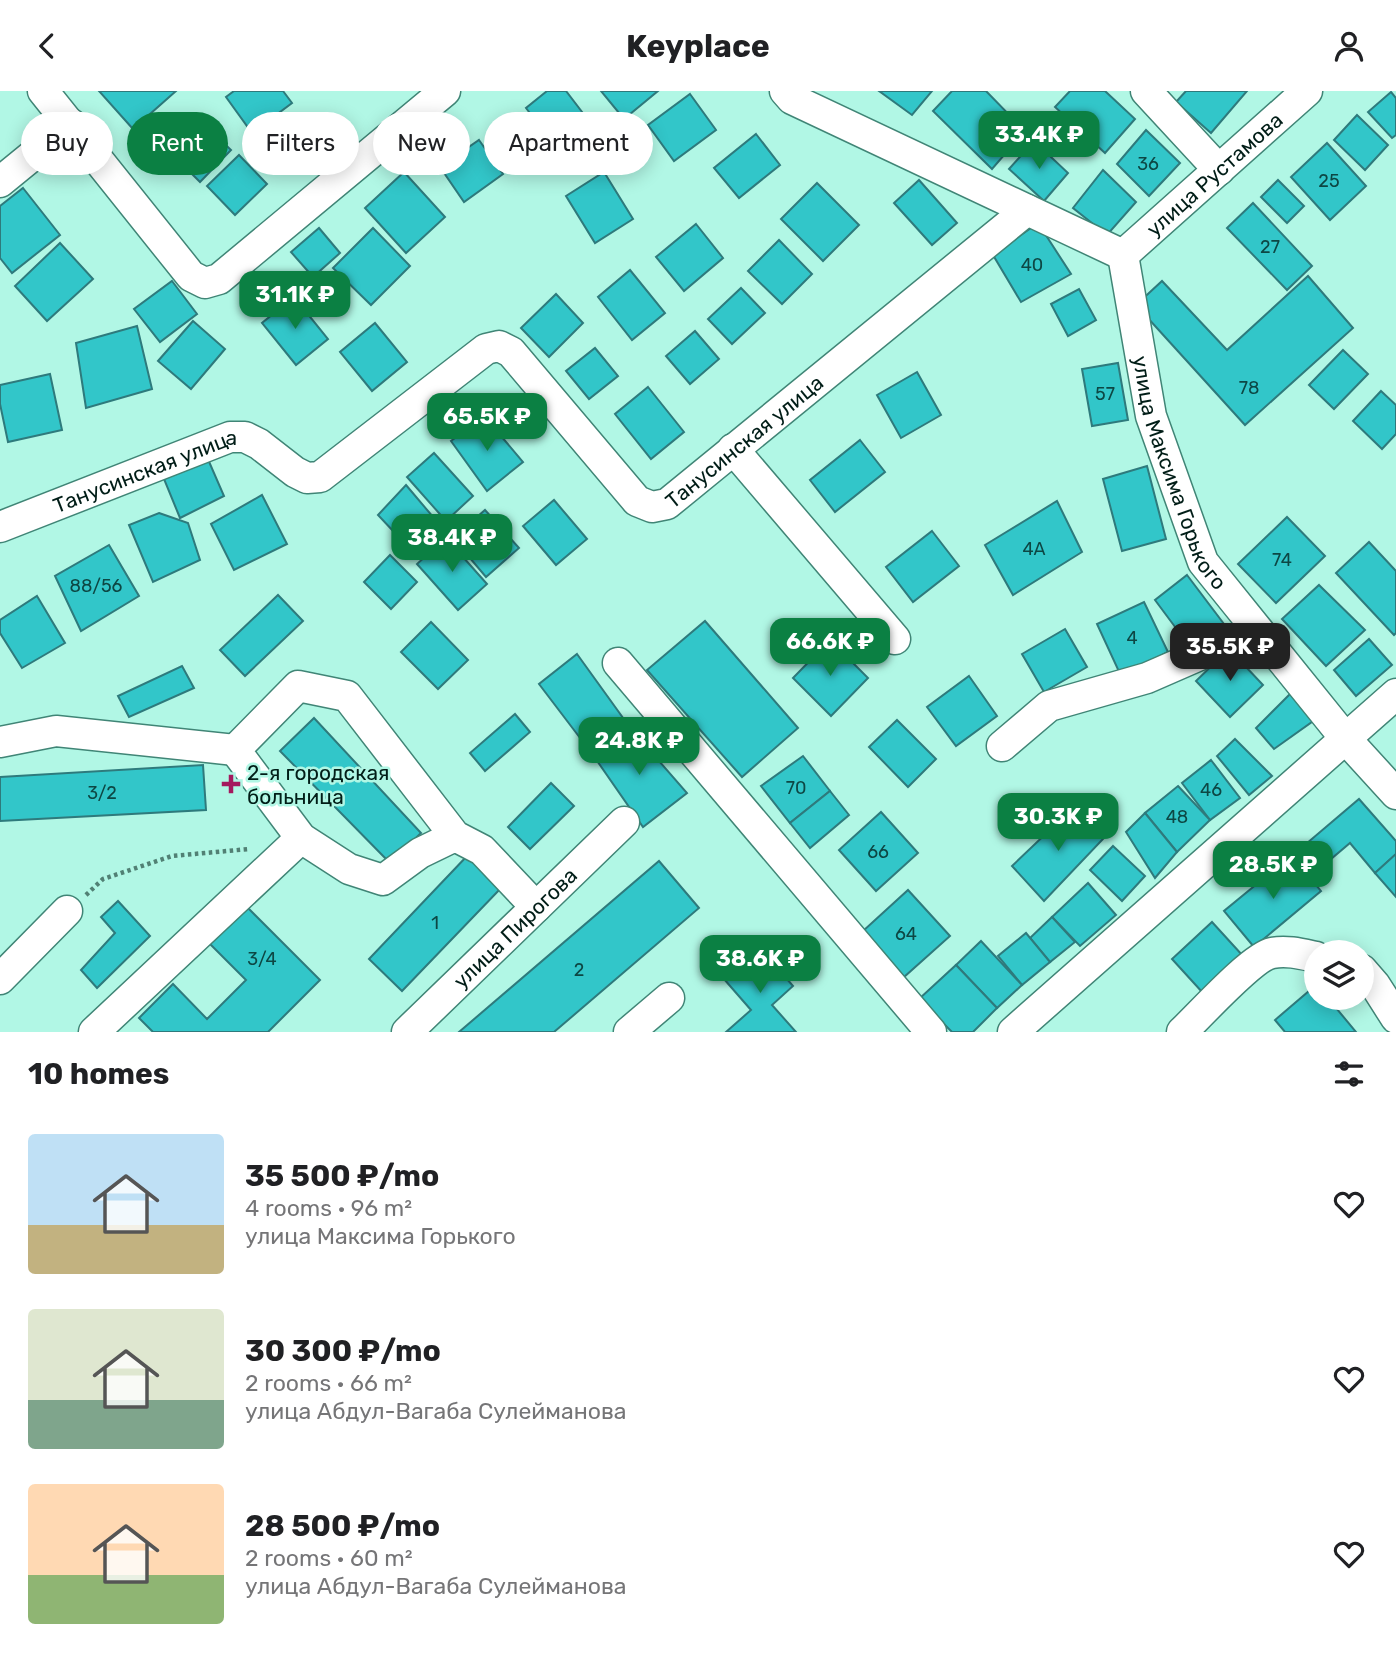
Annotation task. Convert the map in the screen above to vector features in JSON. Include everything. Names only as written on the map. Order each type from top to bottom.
[{"type":"street","points":[[43,91],[61,112]]},
{"type":"street","points":[[111,175],[191,276],[205,283],[219,279],[446,91]]},
{"type":"street","points":[[785,91],[792,99],[1123,255]]},
{"type":"street","points":[[1146,91],[1219,170]]},
{"type":"street","name":"улица Рустамова","points":[[1123,255],[1307,91]]},
{"type":"street","points":[[0,182],[21,165]]},
{"type":"street","name":"Танусинская улица","points":[[0,527],[230,437],[245,437],[259,444],[307,478],[320,477],[486,349],[499,346],[511,352],[637,501],[652,507],[667,504],[1027,210]]},
{"type":"street","name":"улица Максима Горького","points":[[1123,255],[1151,416],[1203,562],[1345,739],[1396,794]]},
{"type":"street","points":[[733,449],[895,639]]},
{"type":"street","points":[[1002,746],[1049,706],[1147,678],[1257,630]]},
{"type":"street","points":[[618,663],[931,1032]]},
{"type":"street","points":[[234,750],[298,686],[347,696],[455,836],[482,850],[536,907]]},
{"type":"street","points":[[1013,1032],[1396,694]]},
{"type":"street","points":[[0,742],[56,731],[234,750]]},
{"type":"street","points":[[234,750],[296,843],[349,869],[383,880],[420,853],[455,836]]},
{"type":"street","name":"улица Пирогова","points":[[407,1032],[624,821]]},
{"type":"street","points":[[94,1032],[296,843]]},
{"type":"street","points":[[0,979],[67,911]]},
{"type":"street","points":[[1182,1032],[1255,962],[1271,953],[1304,955]]},
{"type":"street","points":[[1374,984],[1396,1018]]},
{"type":"street","points":[[629,1032],[669,998]]},
{"type":"path","points":[[67,911],[103,879],[172,856],[296,843]]},
{"type":"building","points":[[99,91],[176,91],[152,112],[127,112],[127,122]]},
{"type":"building","points":[[234,91],[283,91],[292,103],[280,112],[242,112],[242,119],[226,97]]},
{"type":"building","points":[[547,91],[566,91],[582,112],[529,112],[526,108]]},
{"type":"building","points":[[601,91],[658,91],[632,112],[618,112]]},
{"type":"building","points":[[879,91],[932,91],[912,115]]},
{"type":"building","points":[[952,91],[986,91],[1025,131],[992,169],[933,111]]},
{"type":"building","points":[[1070,91],[1105,91],[1135,119],[1105,153],[1055,107]]},
{"type":"building","points":[[1186,91],[1247,91],[1211,133],[1176,102]]},
{"type":"building","points":[[1391,92],[1396,98],[1396,135],[1392,138],[1368,112]]},
{"type":"building","points":[[690,94],[716,130],[674,161],[653,132],[653,121]]},
{"type":"building","points":[[1357,115],[1388,145],[1365,170],[1334,140]]},
{"type":"building","points":[[1146,130],[1180,163],[1149,196],[1117,164]]},
{"type":"building","points":[[756,134],[780,165],[739,198],[714,168]]},
{"type":"building","points":[[479,140],[484,147],[484,175],[502,175],[464,202],[445,175],[470,175],[470,146]]},
{"type":"building","points":[[1034,141],[1068,173],[1044,201],[1009,169]]},
{"type":"building","points":[[1327,143],[1366,186],[1330,220],[1291,177]]},
{"type":"building","points":[[239,155],[242,158],[242,175],[258,175],[267,184],[235,215],[207,186],[218,175],[228,175],[228,166]]},
{"type":"building","points":[[1103,170],[1136,202],[1107,235],[1073,208]]},
{"type":"building","points":[[193,175],[207,175],[200,182]]},
{"type":"building","points":[[401,175],[407,175],[445,217],[406,253],[365,208]]},
{"type":"building","points":[[599,175],[606,175],[633,219],[595,243],[566,196]]},
{"type":"building","points":[[919,180],[957,223],[932,245],[894,203]]},
{"type":"building","points":[[1278,180],[1304,206],[1287,223],[1261,197]]},
{"type":"building","points":[[817,183],[859,225],[823,261],[781,219]]},
{"type":"building","points":[[23,188],[60,235],[12,273],[0,258],[0,206]]},
{"type":"building","points":[[1253,203],[1312,266],[1287,290],[1227,228]]},
{"type":"building","points":[[1038,223],[1071,274],[1021,302],[993,255]]},
{"type":"building","points":[[696,224],[723,258],[684,291],[656,257]]},
{"type":"building","points":[[319,228],[340,253],[313,277],[291,252]]},
{"type":"building","points":[[373,228],[410,266],[371,305],[333,268]]},
{"type":"building","points":[[779,240],[812,274],[782,304],[748,271]]},
{"type":"building","points":[[60,243],[93,279],[47,321],[15,286]]},
{"type":"building","points":[[630,270],[665,313],[632,340],[598,297]]},
{"type":"building","points":[[1308,276],[1353,328],[1245,425],[1136,305],[1162,281],[1227,350]]},
{"type":"building","points":[[172,281],[197,314],[160,342],[134,309]]},
{"type":"building","points":[[741,288],[765,313],[732,344],[708,319]]},
{"type":"building","points":[[1079,289],[1096,320],[1068,336],[1051,304]]},
{"type":"building","points":[[556,294],[583,323],[549,357],[521,328]]},
{"type":"building","points":[[294,297],[328,339],[296,365],[262,323]]},
{"type":"building","points":[[193,321],[225,349],[191,389],[158,361]]},
{"type":"building","points":[[375,323],[407,362],[372,391],[340,352]]},
{"type":"building","points":[[137,326],[152,389],[86,408],[76,343]]},
{"type":"building","points":[[695,331],[719,359],[690,384],[666,356]]},
{"type":"building","points":[[595,348],[618,376],[589,399],[566,371]]},
{"type":"building","points":[[1343,350],[1368,374],[1334,409],[1309,385]]},
{"type":"building","points":[[1118,363],[1128,420],[1092,426],[1082,369]]},
{"type":"building","points":[[917,372],[941,415],[901,438],[877,395]]},
{"type":"building","points":[[50,374],[62,430],[8,442],[0,404],[0,385]]},
{"type":"building","points":[[648,387],[684,432],[651,459],[615,414]]},
{"type":"building","points":[[1381,391],[1396,405],[1396,434],[1382,449],[1353,421]]},
{"type":"building","points":[[484,416],[523,462],[487,491],[451,441]]},
{"type":"building","points":[[860,440],[885,472],[835,512],[810,480]]},
{"type":"building","points":[[434,453],[473,496],[446,521],[407,477]]},
{"type":"building","points":[[207,457],[224,496],[180,518],[164,479]]},
{"type":"building","points":[[1147,466],[1166,539],[1122,551],[1103,479]]},
{"type":"building","points":[[406,485],[439,524],[410,549],[378,515]]},
{"type":"building","points":[[262,495],[287,544],[234,570],[211,524]]},
{"type":"building","points":[[554,500],[587,539],[556,565],[523,526]]},
{"type":"building","points":[[1057,501],[1082,552],[1013,595],[985,545]]},
{"type":"building","points":[[485,510],[519,548],[486,577],[453,538]]},
{"type":"building","points":[[159,513],[188,523],[200,560],[153,582],[129,525]]},
{"type":"building","points":[[1287,517],[1325,556],[1276,603],[1238,564]]},
{"type":"building","points":[[932,531],[959,566],[913,602],[886,567]]},
{"type":"building","points":[[446,538],[487,584],[458,610],[417,564]]},
{"type":"building","points":[[1369,542],[1396,571],[1394,635],[1336,573]]},
{"type":"building","points":[[109,545],[139,596],[81,631],[55,576]]},
{"type":"building","points":[[390,555],[417,582],[391,609],[364,582]]},
{"type":"building","points":[[1187,575],[1227,628],[1193,651],[1155,600]]},
{"type":"building","points":[[1319,585],[1365,630],[1326,666],[1282,619]]},
{"type":"building","points":[[278,595],[303,621],[245,676],[220,650]]},
{"type":"building","points":[[37,596],[65,643],[22,668],[0,633],[0,620]]},
{"type":"building","points":[[1144,602],[1168,652],[1121,676],[1097,624]]},
{"type":"building","points":[[705,621],[798,728],[742,777],[647,670]]},
{"type":"building","points":[[431,622],[468,660],[438,689],[401,652]]},
{"type":"building","points":[[1065,629],[1087,667],[1044,692],[1022,654]]},
{"type":"building","points":[[1369,639],[1392,665],[1356,696],[1334,670]]},
{"type":"building","points":[[830,640],[868,678],[831,716],[793,678]]},
{"type":"building","points":[[1229,649],[1263,685],[1230,717],[1196,681]]},
{"type":"building","points":[[577,654],[631,729],[593,755],[539,684]]},
{"type":"building","points":[[182,666],[194,688],[129,717],[118,696]]},
{"type":"building","points":[[969,676],[997,716],[956,746],[927,707]]},
{"type":"building","points":[[1291,693],[1316,719],[1274,749],[1256,728]]},
{"type":"building","points":[[515,714],[530,732],[485,771],[470,753]]},
{"type":"building","points":[[314,718],[421,833],[390,863],[280,751]]},
{"type":"building","points":[[897,720],[936,759],[908,787],[869,747]]},
{"type":"building","points":[[631,729],[687,793],[643,827],[593,755]]},
{"type":"building","points":[[1235,739],[1272,776],[1249,795],[1217,756]]},
{"type":"building","points":[[803,756],[830,791],[790,823],[761,786]]},
{"type":"building","points":[[1211,760],[1240,798],[1210,820],[1182,783]]},
{"type":"building","points":[[203,765],[206,810],[0,821],[0,777]]},
{"type":"building","points":[[551,783],[574,806],[530,849],[508,827]]},
{"type":"building","points":[[1178,786],[1210,820],[1177,852],[1145,813]]},
{"type":"building","points":[[830,791],[849,815],[810,848],[790,823]]},
{"type":"building","points":[[1359,799],[1396,841],[1396,854],[1375,873],[1350,843],[1318,870],[1300,849]]},
{"type":"building","points":[[1076,805],[1103,839],[1044,901],[1012,866]]},
{"type":"building","points":[[881,812],[918,853],[876,891],[839,850]]},
{"type":"building","points":[[1145,813],[1177,852],[1155,878],[1126,832]]},
{"type":"building","points":[[1113,846],[1145,876],[1122,901],[1090,870]]},
{"type":"building","points":[[1396,854],[1396,897],[1375,873]]},
{"type":"building","points":[[468,855],[502,887],[402,991],[369,959]]},
{"type":"building","points":[[1292,855],[1321,891],[1254,947],[1224,911]]},
{"type":"building","points":[[659,861],[699,908],[554,1032],[459,1032]]},
{"type":"building","points":[[1088,883],[1116,915],[1080,946],[1052,917]]},
{"type":"building","points":[[908,890],[950,936],[904,977],[863,931]]},
{"type":"building","points":[[118,901],[150,936],[97,988],[81,970],[115,933],[101,917]]},
{"type":"building","points":[[242,902],[320,980],[268,1032],[153,1032],[139,1018],[173,984],[207,1019],[246,980],[205,939]]},
{"type":"building","points":[[1052,917],[1075,942],[1050,962],[1030,938]]},
{"type":"building","points":[[1212,922],[1243,956],[1203,993],[1172,959]]},
{"type":"building","points":[[1026,933],[1050,962],[1022,985],[998,956]]},
{"type":"building","points":[[981,941],[1022,985],[997,1008],[956,965]]},
{"type":"building","points":[[760,948],[793,986],[772,1005],[796,1032],[726,1032],[751,1010],[724,979]]},
{"type":"building","points":[[956,965],[997,1008],[973,1032],[952,1032],[919,999]]},
{"type":"building","points":[[1304,995],[1304,1010],[1338,1010],[1356,1032],[1285,1032],[1275,1020]]},
{"type":"place","name":"2-я городская больница","points":[[231,784]]}]
